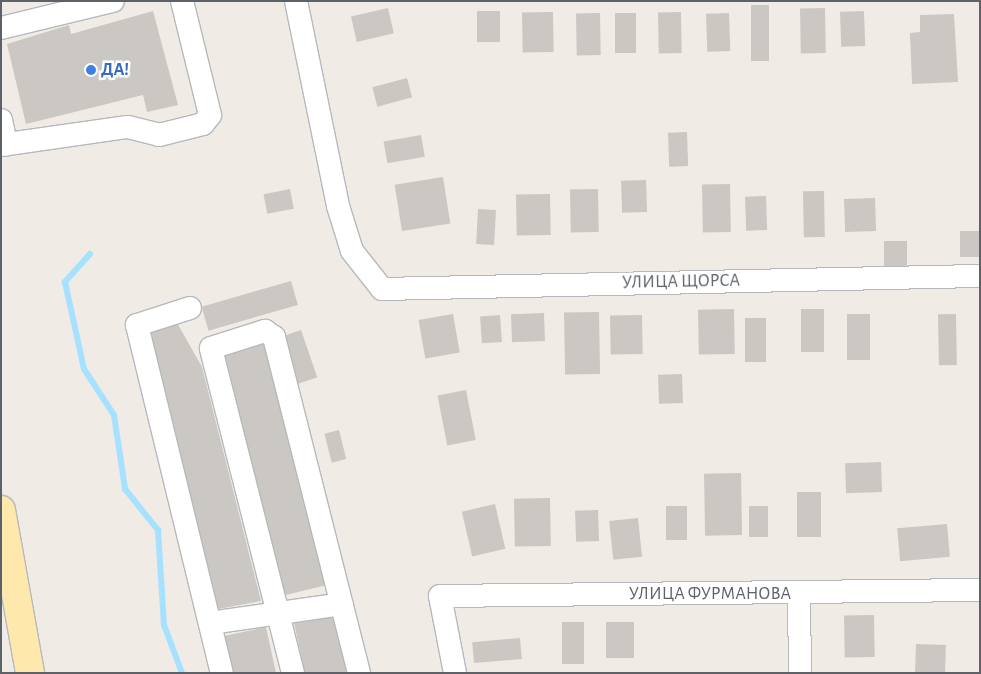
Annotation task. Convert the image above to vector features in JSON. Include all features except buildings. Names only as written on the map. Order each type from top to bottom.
[{"type":"main road","points":[[1,510],[3,537],[30,673]]},
{"type":"street","points":[[1,28],[113,1]]},
{"type":"street","points":[[1,120],[4,144],[128,127],[159,135],[203,124],[210,115],[182,1]]},
{"type":"street","name":"УЛИЦА ЩОРСА","points":[[296,1],[338,206],[352,251],[382,289],[980,276]]},
{"type":"street","points":[[190,308],[137,325],[222,673]]},
{"type":"street","points":[[293,673],[211,348],[265,331],[274,337],[359,673]]},
{"type":"street","name":"УЛИЦА ФУРМАНОВА","points":[[455,673],[440,596],[799,594],[980,590]]},
{"type":"street","points":[[799,594],[800,673]]},
{"type":"street","points":[[210,623],[342,604]]},
{"type":"waterway","points":[[90,254],[65,282],[84,369],[114,415],[125,489],[158,530],[164,625],[182,673]]},
{"type":"place","name":"ДА!","points":[[91,70]]}]
